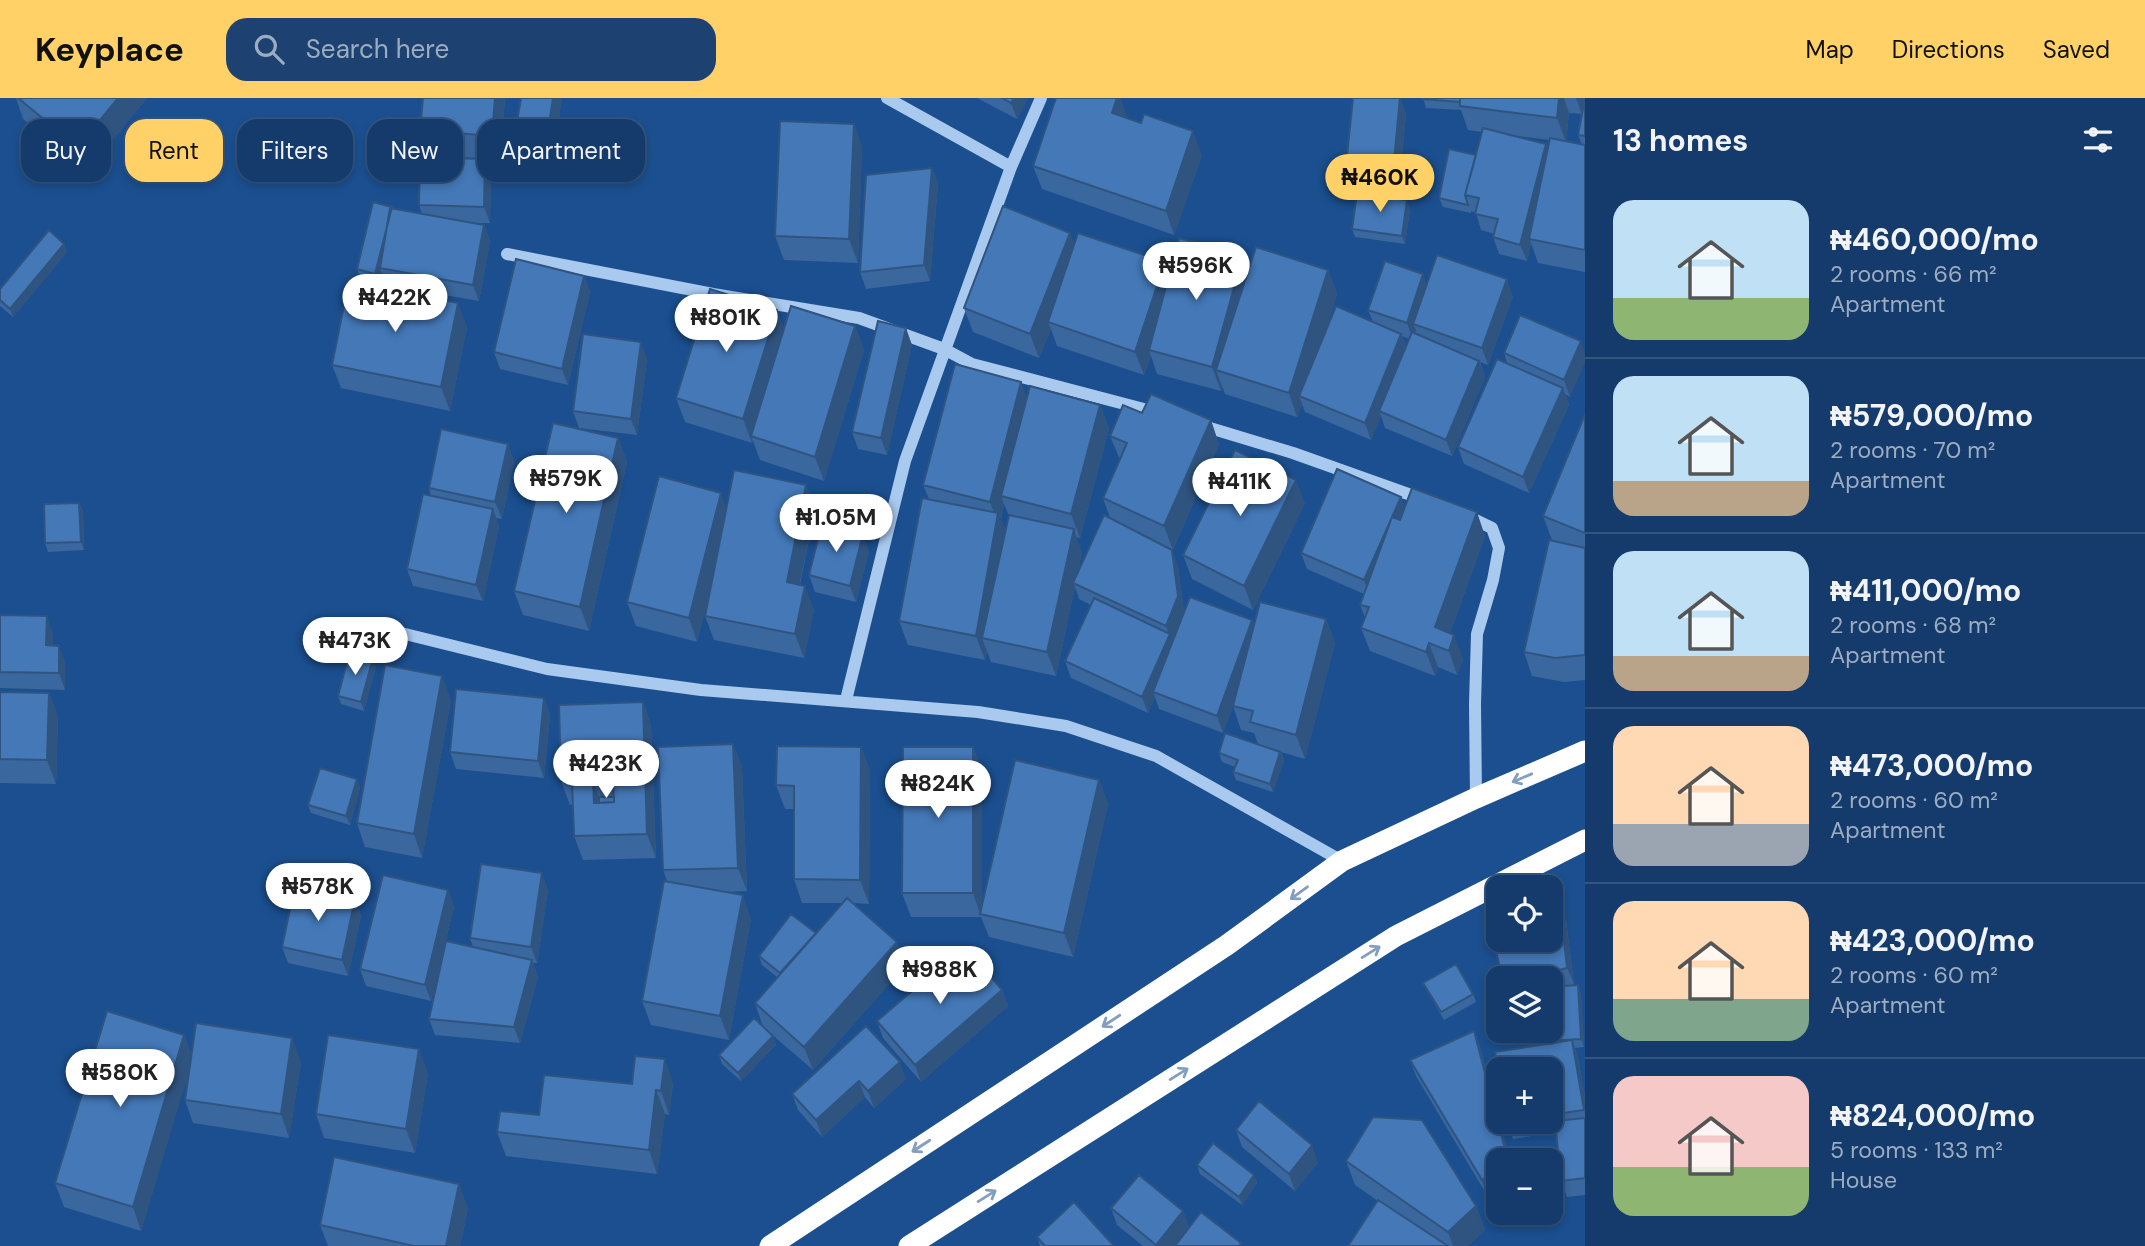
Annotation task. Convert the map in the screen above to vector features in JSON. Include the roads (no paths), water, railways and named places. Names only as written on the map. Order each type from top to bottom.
[{"type":"highway","points":[[770,1246],[1227,945],[1342,861],[1476,798],[1585,751]]},
{"type":"highway","points":[[909,1246],[1396,936],[1585,840]]},
{"type":"street","points":[[887,98],[1011,167]]},
{"type":"street","points":[[846,701],[905,461],[1011,167],[1041,98]]},
{"type":"street","points":[[507,254],[859,318],[944,349],[972,364],[1174,417]]},
{"type":"street","points":[[1187,421],[1293,453],[1435,503]]},
{"type":"street","points":[[1448,508],[1492,528],[1499,548],[1493,580],[1477,634],[1476,798]]},
{"type":"street","points":[[389,630],[547,669],[701,690],[978,712],[1066,726],[1156,756],[1342,861]]}]
